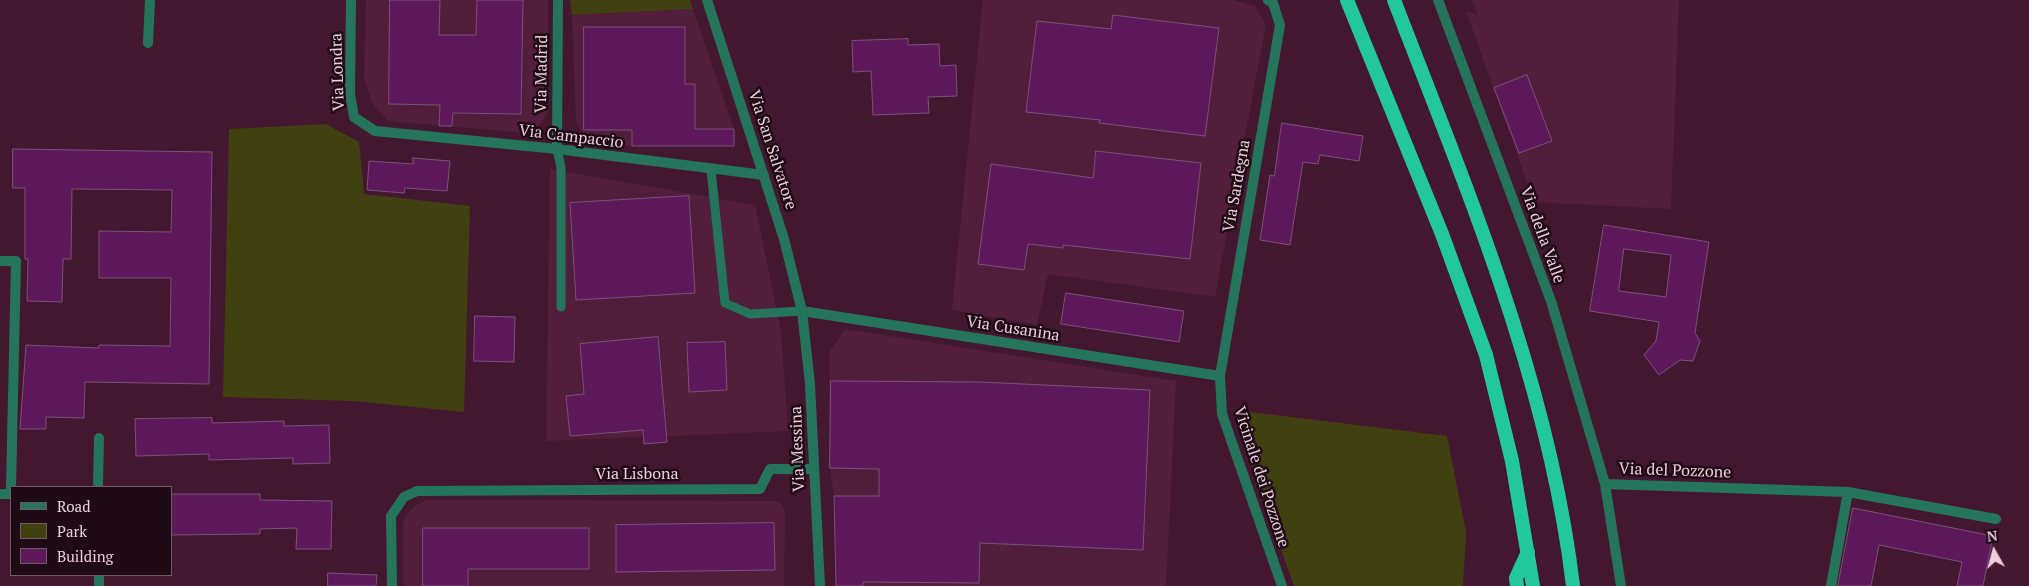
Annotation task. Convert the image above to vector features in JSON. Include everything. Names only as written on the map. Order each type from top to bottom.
[{"type":"highway","points":[[1347,0],[1442,234],[1486,355],[1512,462],[1533,586]]},
{"type":"highway","points":[[1394,0],[1453,147],[1518,337],[1547,442],[1570,557],[1573,586]]},
{"type":"highway","points":[[1517,586],[1516,578],[1528,551]]},
{"type":"street","points":[[148,43],[150,0]]},
{"type":"street","name":"Via Londra","points":[[351,0],[350,94],[354,117],[375,131]]},
{"type":"street","name":"Via Madrid","points":[[557,149],[558,0]]},
{"type":"street","name":"Via San Salvatore","points":[[707,0],[784,238],[802,311]]},
{"type":"street","name":"Via della Valle","points":[[1438,0],[1551,301],[1605,484]]},
{"type":"street","name":"Via Sardegna","points":[[1220,376],[1280,25],[1270,1]]},
{"type":"street","name":"Via Campaccio","points":[[375,131],[557,149],[711,170],[764,175]]},
{"type":"street","points":[[0,261],[16,261],[11,486]]},
{"type":"street","name":"Via Cusanina","points":[[802,311],[1220,376]]},
{"type":"street","name":"Via Messina","points":[[802,311],[809,364],[820,586]]},
{"type":"street","name":"Vicinale dei Pozzone","points":[[1220,376],[1222,414],[1282,586]]},
{"type":"street","points":[[98,486],[99,438]]},
{"type":"street","name":"Via Lisbona","points":[[392,586],[391,516],[396,506],[404,497],[417,491],[760,488],[770,469],[814,469]]},
{"type":"street","name":"Via del Pozzone","points":[[1621,586],[1605,484],[1848,492],[1996,519]]},
{"type":"street","points":[[1831,586],[1848,492]]},
{"type":"lane","points":[[557,149],[561,167],[561,306]]},
{"type":"lane","points":[[711,170],[725,303],[750,314],[802,311]]},
{"type":"shaded area","points":[[366,0],[548,0],[547,113],[541,124],[526,133],[388,121],[373,105],[364,79]]},
{"type":"shaded area","points":[[983,0],[1233,0],[1255,6],[1266,24],[1215,297],[1048,274],[1037,325],[952,310]]},
{"type":"shaded area","points":[[1472,0],[1679,0],[1671,209],[1534,202],[1466,11],[1478,15]]},
{"type":"shaded area","points":[[693,9],[734,129],[734,146],[632,146],[602,143],[582,135],[576,121],[572,15]]},
{"type":"shaded area","points":[[550,169],[755,205],[781,331],[788,431],[546,441]]},
{"type":"shaded area","points":[[845,329],[1176,381],[1166,586],[836,586],[834,496],[830,468],[829,352]]},
{"type":"shaded area","points":[[426,500],[779,501],[785,511],[784,586],[403,586],[403,523],[406,515],[415,506]]},
{"type":"green space","points":[[570,0],[690,0],[693,9],[572,15]]},
{"type":"green space","points":[[326,124],[359,142],[364,194],[470,206],[464,412],[354,401],[223,397],[229,129]]},
{"type":"green space","points":[[1242,411],[1447,436],[1466,532],[1463,586],[1294,586],[1240,433]]},
{"type":"building","points":[[390,0],[440,0],[439,35],[476,35],[477,0],[523,0],[521,114],[453,113],[452,126],[439,126],[440,105],[389,104]]},
{"type":"building","points":[[1113,15],[1219,28],[1205,136],[1099,123],[1100,120],[1026,112],[1037,21],[1111,29]]},
{"type":"building","points":[[584,27],[685,27],[685,84],[695,84],[695,129],[734,129],[734,146],[632,146],[632,130],[584,130]]},
{"type":"building","points":[[908,39],[908,45],[939,44],[940,66],[956,65],[957,96],[928,97],[929,113],[873,115],[871,71],[853,72],[852,41]]},
{"type":"building","points":[[1527,75],[1552,141],[1519,153],[1494,88]]},
{"type":"building","points":[[1282,123],[1363,136],[1359,161],[1320,155],[1318,164],[1303,162],[1290,245],[1260,240],[1270,175],[1274,176]]},
{"type":"building","points":[[13,149],[212,152],[209,384],[85,382],[84,418],[46,417],[46,429],[20,429],[26,345],[99,348],[99,345],[170,346],[171,278],[99,278],[99,231],[171,232],[172,190],[72,189],[71,259],[63,259],[62,302],[27,301],[28,259],[25,259],[25,188],[13,188]]},
{"type":"building","points":[[1096,151],[1201,163],[1190,259],[1063,245],[1063,248],[1028,244],[1024,270],[978,264],[991,164],[1093,178]]},
{"type":"building","points":[[413,158],[450,161],[447,191],[405,188],[404,193],[367,190],[369,161],[413,164]]},
{"type":"building","points":[[689,196],[695,293],[576,300],[570,203]]},
{"type":"building","points":[[1604,225],[1709,242],[1695,333],[1700,341],[1693,361],[1680,360],[1659,375],[1644,355],[1656,341],[1659,322],[1590,311]],"holes":[[[1624,249],[1671,255],[1666,297],[1619,291]]]},
{"type":"building","points":[[1066,293],[1184,311],[1179,342],[1061,324]]},
{"type":"building","points":[[475,316],[515,317],[514,362],[474,361]]},
{"type":"building","points":[[658,337],[667,442],[644,444],[643,430],[570,436],[566,396],[584,394],[580,344]]},
{"type":"building","points":[[725,342],[727,390],[689,392],[687,343]]},
{"type":"building","points":[[831,381],[980,382],[1150,390],[1143,550],[980,543],[979,583],[863,582],[863,586],[836,586],[834,496],[879,496],[879,469],[830,468]]},
{"type":"building","points":[[212,418],[212,423],[284,421],[284,426],[329,425],[330,463],[293,464],[293,458],[209,460],[209,454],[136,456],[135,419]]},
{"type":"building","points":[[172,494],[260,494],[260,500],[332,501],[331,549],[296,549],[297,528],[260,529],[260,534],[172,535]]},
{"type":"building","points":[[1853,508],[1993,536],[1983,586],[1957,586],[1962,562],[1879,545],[1871,586],[1838,586]]},
{"type":"building","points":[[774,523],[775,570],[616,572],[616,525]]},
{"type":"building","points":[[423,528],[589,528],[589,569],[468,569],[468,586],[423,586]]},
{"type":"building","points":[[328,573],[377,575],[376,586],[328,586]]}]
